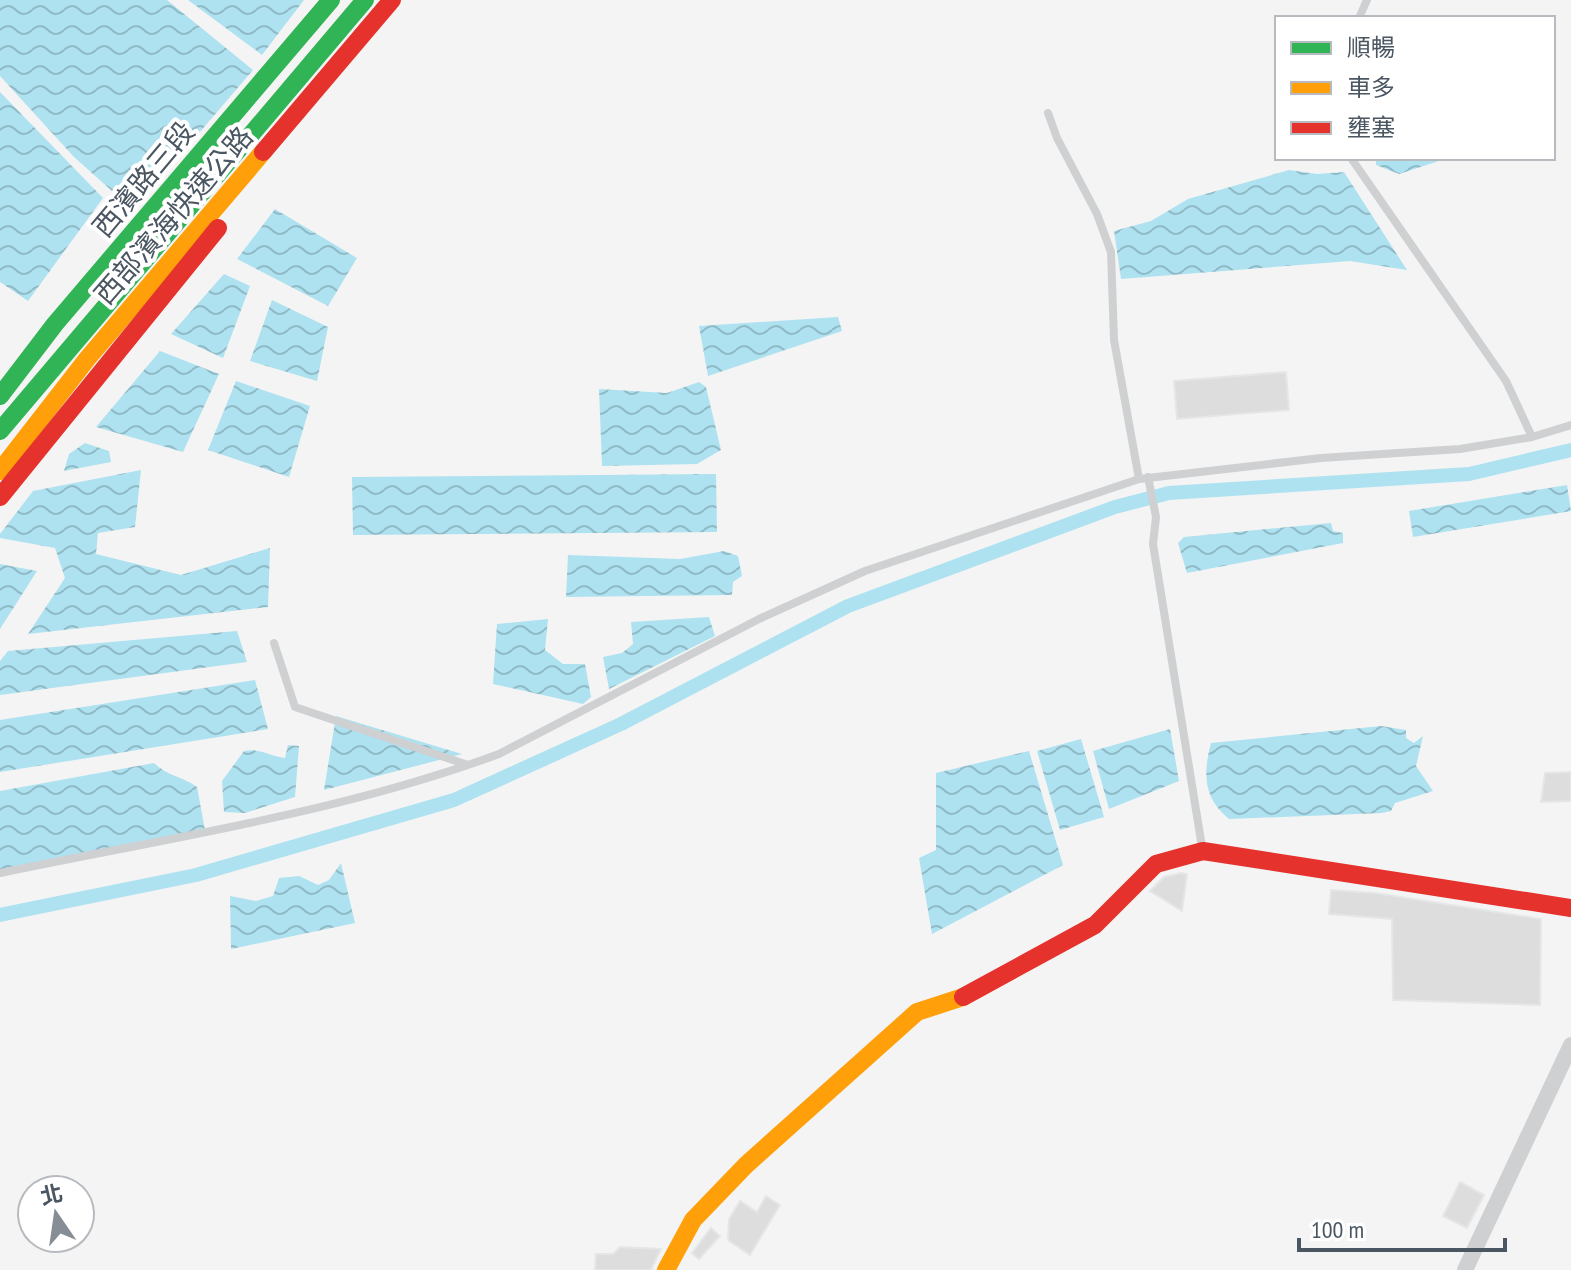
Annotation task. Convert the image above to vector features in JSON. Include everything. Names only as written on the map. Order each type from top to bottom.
[{"type":"main road","name":"西濱路三段","points":[[0,396],[55,324],[331,0]]},
{"type":"main road","name":"西部濱海快速公路","points":[[0,431],[365,0]]},
{"type":"main road","name":"西部濱海快速公路","points":[[0,471],[87,359],[392,0]]},
{"type":"main road","points":[[0,497],[111,356],[408,0]]},
{"type":"main road","points":[[666,1270],[693,1220],[725,1187],[802,1112],[917,1012],[967,996],[1095,925],[1156,864],[1203,851],[1571,908]]},
{"type":"street","points":[[1465,1270],[1571,1045]]},
{"type":"lane","points":[[1048,113],[1057,138],[1097,214],[1111,252],[1114,340],[1143,478],[1156,517],[1153,544],[1203,851]]},
{"type":"lane","points":[[1352,160],[1506,381],[1532,437]]},
{"type":"lane","points":[[0,873],[388,792],[469,765],[499,754],[759,619],[865,571],[1143,478],[1321,458],[1460,449],[1532,437],[1571,425]]},
{"type":"lane","points":[[274,643],[295,707],[469,765]]},
{"type":"water","points":[[0,0],[167,0],[253,70],[151,189],[132,179],[112,191],[74,157],[0,76]]},
{"type":"water","points":[[188,0],[304,0],[262,55]]},
{"type":"water","points":[[0,92],[103,198],[28,301],[0,282]]},
{"type":"water","points":[[1376,160],[1442,160],[1399,174],[1376,165]]},
{"type":"water","points":[[1289,170],[1317,174],[1344,172],[1407,270],[1350,261],[1121,279],[1114,231],[1151,221],[1188,199]]},
{"type":"water","points":[[275,209],[357,258],[328,306],[237,259]]},
{"type":"water","points":[[224,274],[250,286],[223,358],[171,334]]},
{"type":"water","points":[[272,300],[328,327],[317,381],[250,361]]},
{"type":"water","points":[[838,317],[842,331],[708,376],[699,326]]},
{"type":"water","points":[[160,351],[219,374],[183,452],[96,427]]},
{"type":"water","points":[[236,381],[310,406],[289,477],[208,450]]},
{"type":"water","points":[[699,382],[706,387],[721,450],[697,464],[602,466],[599,389],[667,393]]},
{"type":"water","points":[[85,443],[109,451],[111,462],[64,471],[69,454]]},
{"type":"water","points":[[141,470],[135,527],[98,533],[96,554],[181,575],[270,548],[268,607],[28,634],[65,578],[55,548],[0,538],[0,534],[33,491]]},
{"type":"water","points":[[716,474],[717,532],[353,535],[352,477]]},
{"type":"water","points":[[1567,485],[1571,511],[1413,537],[1409,511]]},
{"type":"water","points":[[1331,523],[1333,531],[1343,533],[1343,543],[1187,573],[1178,543],[1184,537]]},
{"type":"water","points":[[724,551],[738,556],[742,576],[733,582],[732,595],[566,597],[568,555],[680,559]]},
{"type":"water","points":[[0,564],[37,571],[0,629]]},
{"type":"water","points":[[709,617],[715,636],[609,689],[603,657],[622,653],[633,644],[631,622]]},
{"type":"water","points":[[548,619],[545,650],[563,664],[585,664],[591,697],[583,704],[493,684],[497,624]]},
{"type":"water","points":[[237,631],[247,662],[0,695],[0,661],[8,651]]},
{"type":"water","points":[[255,680],[268,729],[0,772],[0,720]]},
{"type":"water","points":[[336,716],[462,754],[324,790]]},
{"type":"water","points":[[1381,726],[1406,730],[1406,738],[1414,743],[1423,736],[1416,766],[1433,791],[1395,803],[1391,811],[1382,813],[1229,819],[1210,794],[1206,775],[1211,743]]},
{"type":"water","points":[[1170,729],[1179,781],[1109,809],[1093,751]]},
{"type":"water","points":[[1081,739],[1104,817],[1060,830],[1037,751]]},
{"type":"water","points":[[288,745],[299,746],[295,797],[245,813],[224,812],[222,781],[244,751],[260,751],[285,758]]},
{"type":"water","points":[[1029,751],[1063,865],[932,934],[919,858],[936,850],[936,773]]},
{"type":"water","points":[[154,763],[197,787],[205,830],[0,872],[0,791]]},
{"type":"water","points":[[341,863],[355,923],[231,949],[230,896],[256,901],[273,896],[279,878],[299,876],[318,885],[329,880]]},
{"type":"building","points":[[1286,372],[1289,410],[1177,419],[1174,381]]},
{"type":"building","points":[[1571,772],[1571,801],[1541,802],[1545,773]]},
{"type":"building","points":[[1187,874],[1182,911],[1150,891],[1164,877]]},
{"type":"building","points":[[1331,890],[1375,893],[1541,919],[1540,1005],[1393,1000],[1392,919],[1329,914]]},
{"type":"building","points":[[1460,1182],[1484,1195],[1467,1228],[1443,1216]]},
{"type":"building","points":[[766,1196],[780,1205],[750,1255],[728,1240],[729,1219],[740,1201],[757,1212]]},
{"type":"building","points":[[711,1228],[720,1236],[699,1259],[692,1253]]},
{"type":"building","points":[[620,1247],[661,1249],[651,1270],[595,1270],[596,1254],[613,1254]]},
{"type":"waterway","points":[[0,915],[196,875],[454,800],[621,724],[848,606],[1115,507],[1169,493],[1469,474],[1571,450]]},
{"type":"traffic: fast","points":[[0,396],[55,324],[331,0]]},
{"type":"traffic: fast","points":[[0,431],[365,0]]},
{"type":"traffic: slow","points":[[0,471],[87,359],[263,152]]},
{"type":"traffic: slow","points":[[666,1270],[693,1220],[746,1165],[917,1012],[963,997]]},
{"type":"traffic: jam","points":[[263,152],[392,0]]},
{"type":"traffic: jam","points":[[0,497],[218,228]]},
{"type":"traffic: jam","points":[[963,997],[1095,925],[1156,864],[1203,851],[1571,908]]}]
